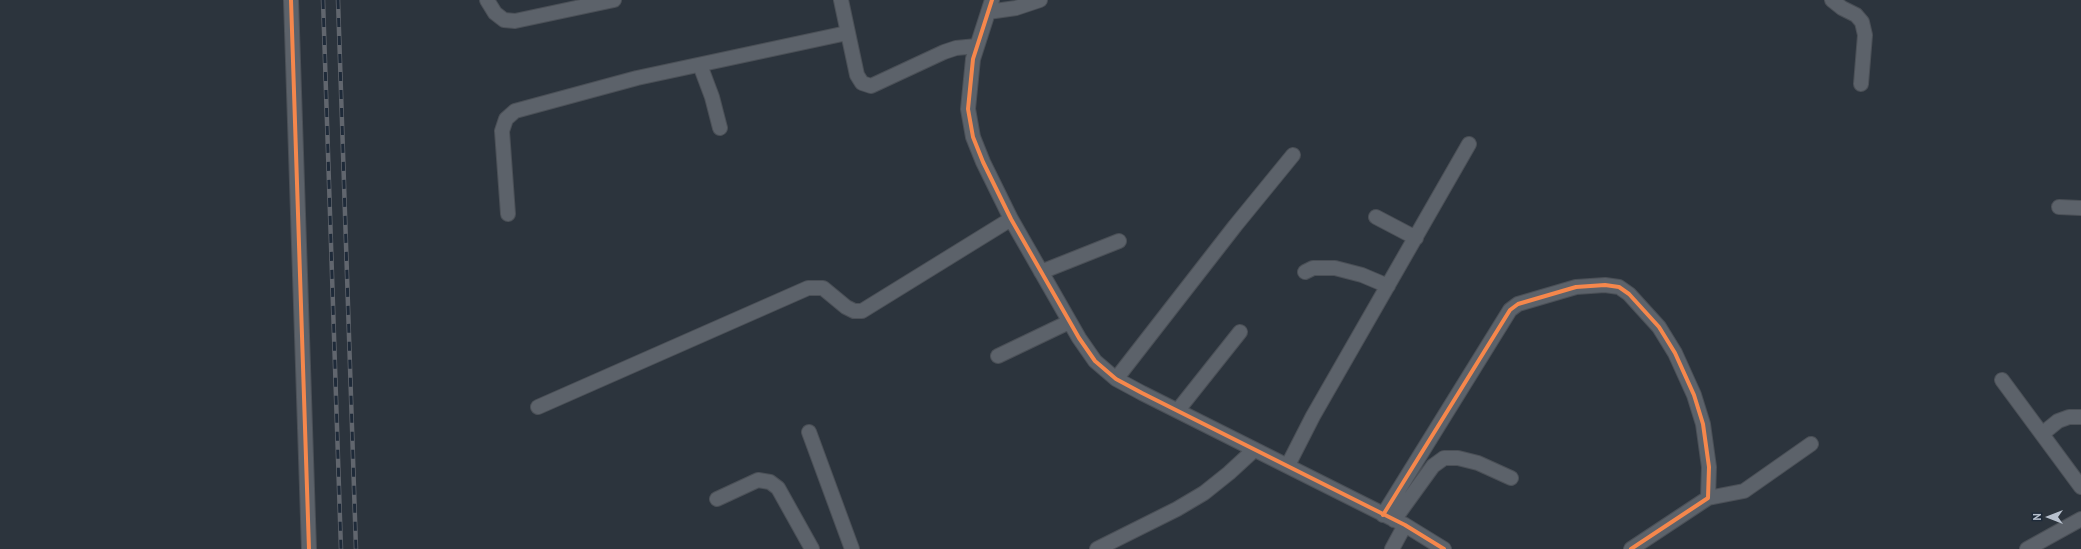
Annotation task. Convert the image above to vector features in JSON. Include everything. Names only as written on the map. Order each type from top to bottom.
[{"type":"street","points":[[291,0],[309,549]]},
{"type":"street","points":[[487,0],[495,13],[504,20],[515,21],[614,0]]},
{"type":"street","points":[[841,0],[857,75],[862,83],[871,86],[944,52],[956,48],[977,46]]},
{"type":"street","points":[[1040,0],[1016,8],[990,6],[973,59],[968,109],[973,137],[982,162],[1011,219],[1069,322],[1095,361],[1116,379],[1394,520],[1440,548]]},
{"type":"street","points":[[1832,0],[1856,16],[1862,22],[1865,35],[1861,84]]},
{"type":"street","points":[[508,214],[502,131],[506,119],[515,112],[637,78],[847,33]]},
{"type":"street","points":[[700,65],[712,97],[720,128]]},
{"type":"street","points":[[1288,465],[1313,416],[1469,144]]},
{"type":"street","points":[[1116,379],[1235,226],[1293,155]]},
{"type":"street","points":[[2059,207],[2081,208]]},
{"type":"street","points":[[1376,217],[1416,238]]},
{"type":"street","points":[[538,407],[808,288],[823,288],[846,307],[854,311],[862,312],[1011,219]]},
{"type":"street","points":[[1041,272],[1119,241]]},
{"type":"street","points":[[1304,272],[1313,268],[1336,268],[1388,286]]},
{"type":"street","points":[[1392,549],[1394,520],[1510,310],[1523,302],[1576,287],[1605,285],[1619,287],[1629,294],[1659,327],[1675,353],[1694,395],[1703,424],[1709,466],[1708,498]]},
{"type":"street","points":[[998,356],[1069,322]]},
{"type":"street","points":[[1178,410],[1240,332]]},
{"type":"street","points":[[2002,380],[2081,487]]},
{"type":"street","points":[[2042,434],[2058,421],[2069,417],[2081,417]]},
{"type":"street","points":[[809,432],[852,549]]},
{"type":"street","points":[[1631,549],[1708,498],[1744,491],[1811,444]]},
{"type":"street","points":[[1097,549],[1204,493],[1254,450]]},
{"type":"street","points":[[1394,520],[1434,466],[1444,458],[1458,458],[1478,463],[1511,478]]},
{"type":"street","points":[[717,499],[758,480],[770,482],[778,488],[812,549]]},
{"type":"street","points":[[2027,549],[2081,519]]},
{"type":"railway","points":[[323,0],[341,549]]},
{"type":"railway","points":[[338,0],[356,549]]},
{"type":"cycle path","points":[[291,0],[309,549]]},
{"type":"cycle path","points":[[992,0],[973,59],[968,109],[973,137],[983,162],[1011,219],[1079,338],[1095,361],[1116,379],[1405,525],[1444,549]]},
{"type":"cycle path","points":[[1383,515],[1510,310],[1518,304],[1576,287],[1605,285],[1619,287],[1629,294],[1659,327],[1675,353],[1694,395],[1703,424],[1709,467],[1708,498],[1631,549]]}]
